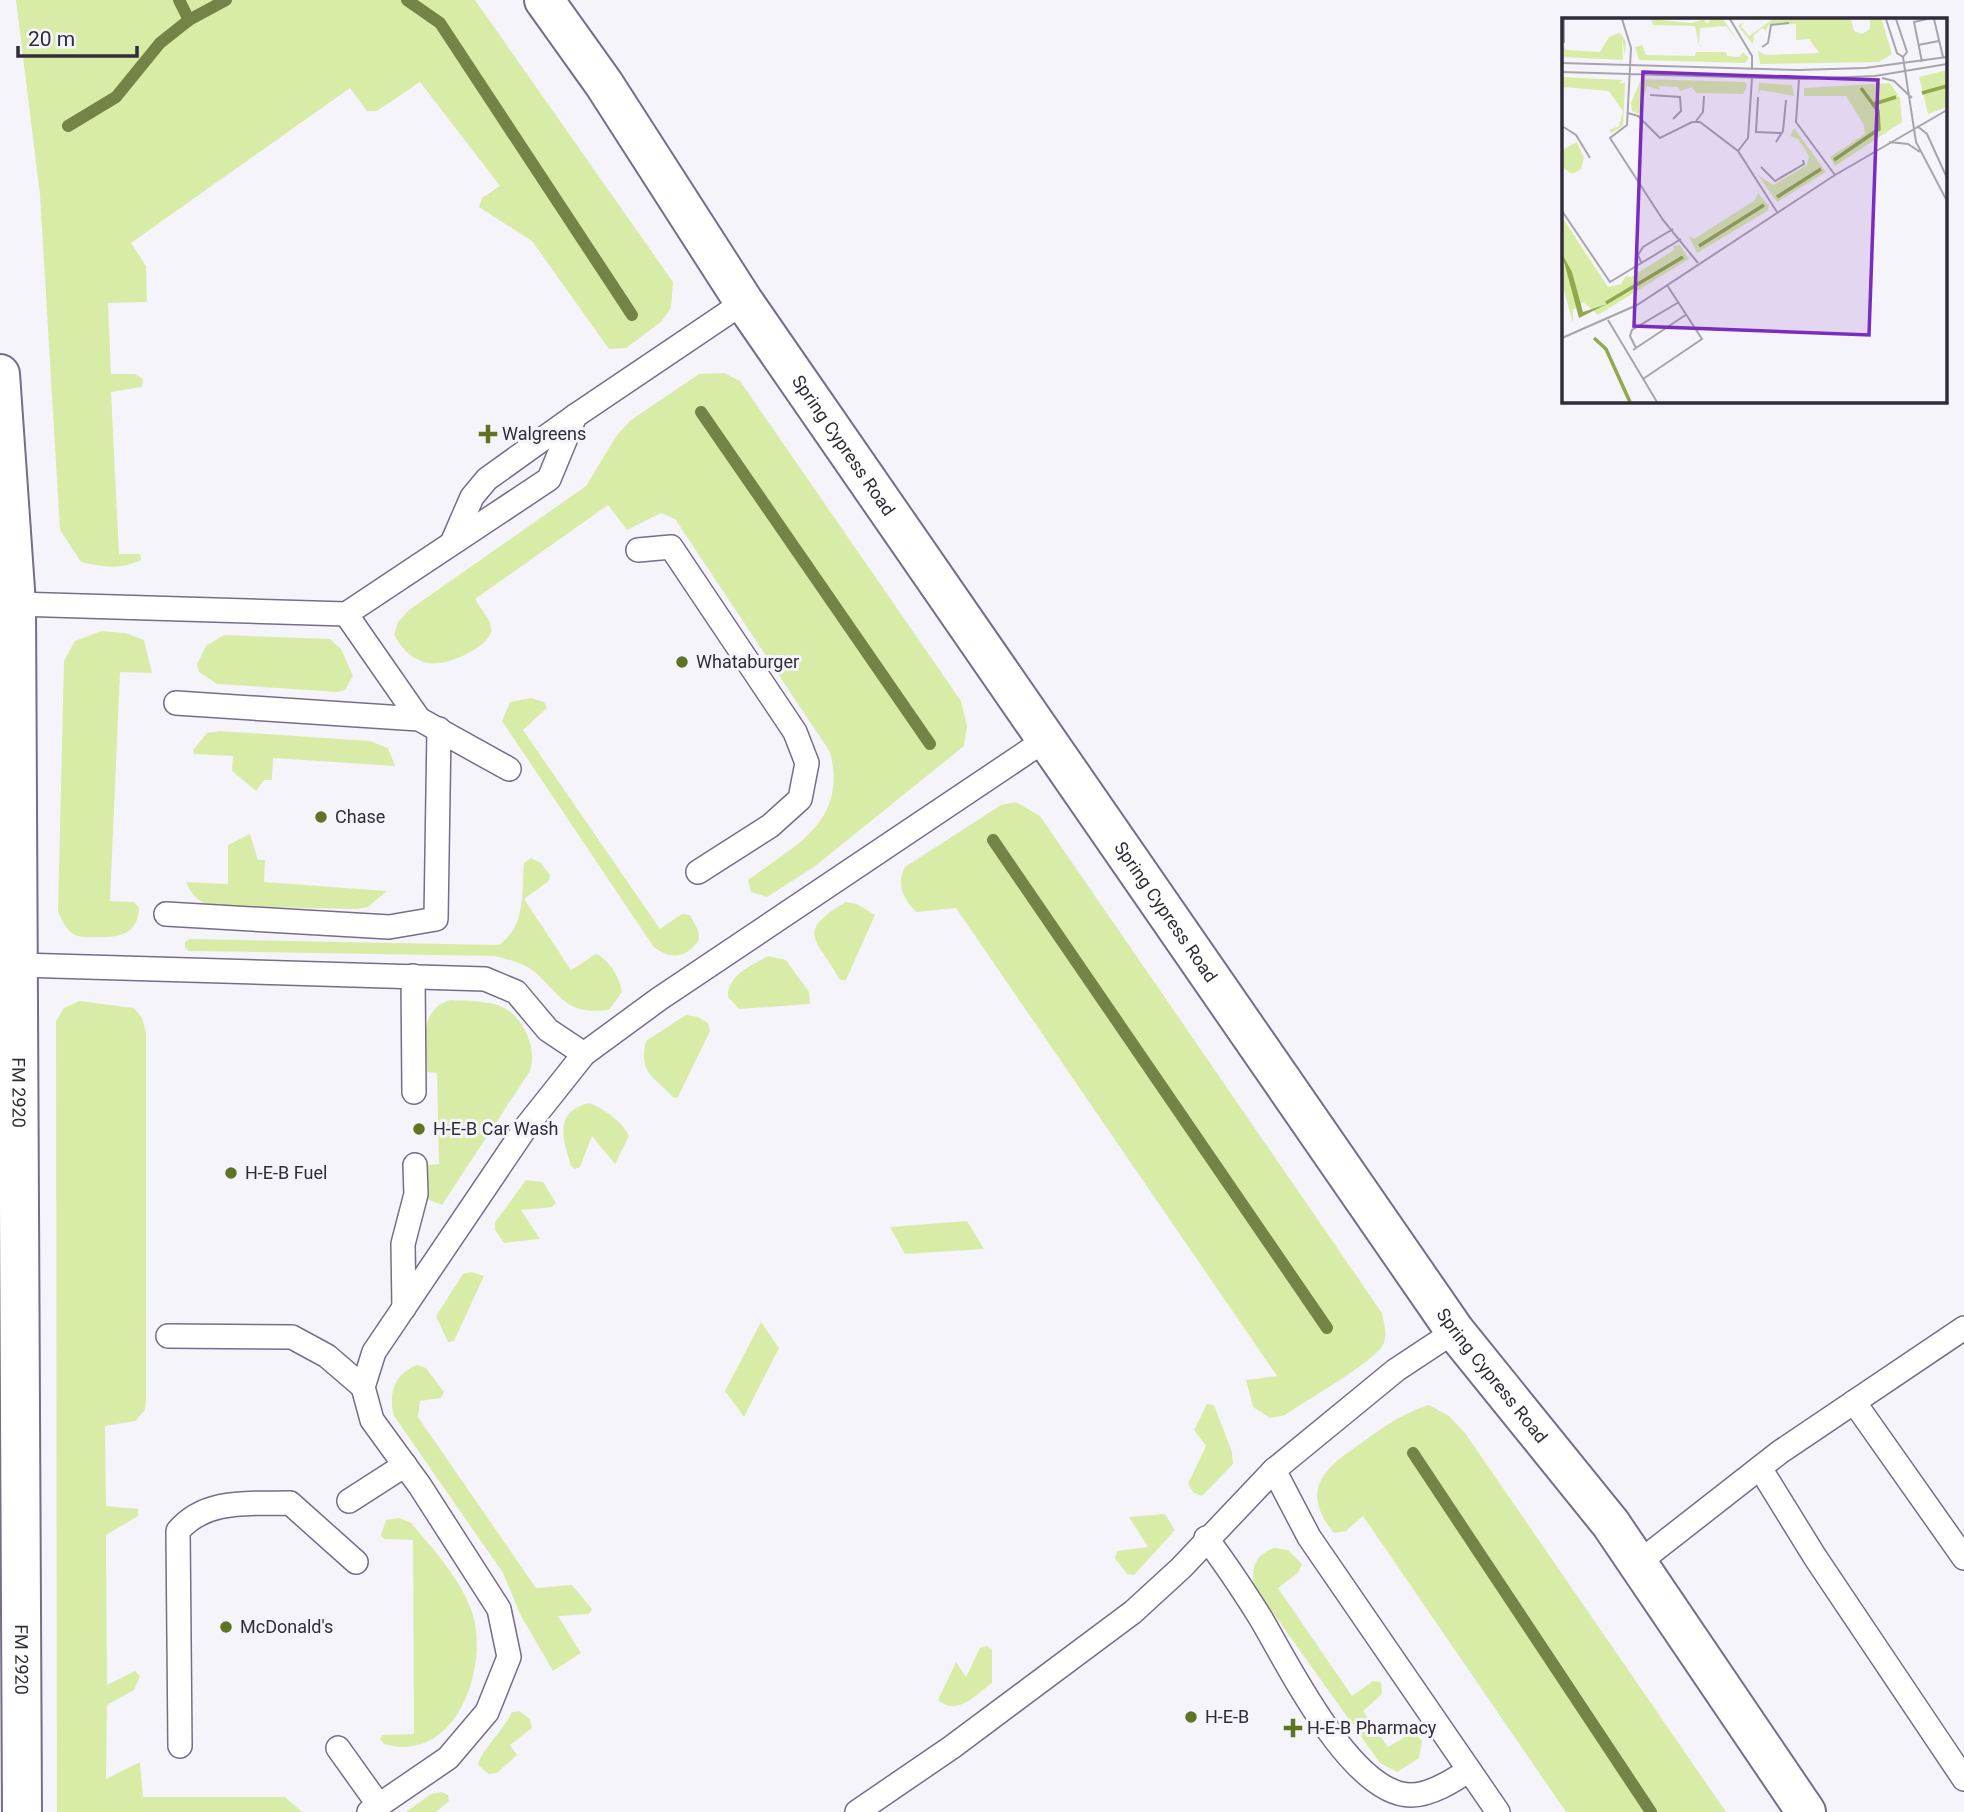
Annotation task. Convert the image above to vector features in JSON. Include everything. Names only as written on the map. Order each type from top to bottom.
[{"type":"main road","name":"Spring Cypress Road","points":[[544,0],[604,84],[744,302],[1048,738],[1455,1331],[1611,1524],[1806,1812]]},
{"type":"main road","name":"FM 2920","points":[[0,374],[16,604],[20,965],[22,1812]]},
{"type":"lane","points":[[452,543],[472,497],[487,479],[744,302]]},
{"type":"lane","points":[[16,604],[346,614],[549,480],[575,416]]},
{"type":"lane","points":[[638,550],[671,547],[795,732],[807,763],[800,799],[770,827],[698,872]]},
{"type":"lane","points":[[346,614],[429,724],[509,769]]},
{"type":"lane","points":[[176,703],[429,724]]},
{"type":"lane","points":[[166,914],[388,927],[436,919],[429,724]]},
{"type":"lane","points":[[338,1748],[373,1808],[449,1758],[487,1712],[509,1657],[499,1609],[405,1465],[372,1420],[363,1387],[374,1352],[526,1127],[584,1054],[659,999],[1048,738]]},
{"type":"lane","points":[[20,965],[485,979],[516,992],[548,1030],[584,1054]]},
{"type":"lane","points":[[413,976],[414,1092]]},
{"type":"lane","points":[[404,1308],[403,1244],[416,1194],[415,1165]]},
{"type":"lane","points":[[1638,1563],[1760,1468],[1964,1328]]},
{"type":"lane","points":[[857,1812],[952,1747],[1133,1612],[1181,1569],[1206,1538],[1274,1470],[1396,1370],[1455,1331]]},
{"type":"lane","points":[[168,1335],[292,1337],[327,1356],[363,1387]]},
{"type":"lane","points":[[1854,1402],[1964,1558]]},
{"type":"lane","points":[[349,1501],[405,1465]]},
{"type":"lane","points":[[1760,1468],[1822,1568],[1964,1779]]},
{"type":"lane","points":[[1274,1470],[1309,1536],[1498,1812]]},
{"type":"lane","points":[[180,1746],[178,1531],[188,1519],[217,1506],[290,1503],[356,1562]]},
{"type":"lane","points":[[1206,1538],[1233,1572],[1283,1662],[1321,1720],[1351,1758],[1384,1786],[1411,1795],[1449,1784],[1469,1770]]},
{"type":"green space","points":[[16,0],[475,0],[673,282],[671,308],[661,322],[626,348],[609,349],[532,241],[479,207],[482,198],[500,186],[420,82],[377,111],[367,111],[350,88],[131,243],[146,266],[147,302],[108,303],[111,374],[135,374],[143,379],[142,387],[111,392],[119,554],[140,554],[141,560],[111,567],[81,562],[60,530],[40,195]]},
{"type":"green space","points":[[724,373],[740,381],[961,701],[967,726],[964,746],[814,867],[767,897],[751,892],[748,880],[799,843],[824,814],[831,797],[834,776],[830,752],[675,519],[661,513],[627,530],[608,505],[475,599],[488,619],[491,632],[480,646],[460,657],[439,663],[419,660],[410,655],[394,635],[398,622],[409,610],[586,486],[617,435],[631,420],[699,374]]},
{"type":"green space","points":[[101,631],[125,633],[144,640],[152,673],[120,672],[110,901],[134,902],[139,908],[135,924],[125,933],[111,937],[80,937],[68,929],[58,911],[64,661],[75,641]]},
{"type":"green space","points":[[224,635],[330,639],[341,649],[353,676],[345,690],[338,692],[217,684],[199,672],[197,664],[206,646]]},
{"type":"green space","points":[[531,698],[544,702],[547,708],[523,730],[660,929],[682,914],[690,915],[698,930],[699,940],[689,951],[671,955],[653,946],[502,721],[510,702]]},
{"type":"green space","points":[[220,731],[370,741],[388,748],[395,766],[273,758],[272,780],[264,780],[256,791],[232,771],[233,756],[194,754],[193,750],[207,733]]},
{"type":"green space","points":[[1016,802],[1040,816],[1382,1313],[1385,1337],[1377,1352],[1353,1371],[1285,1415],[1270,1418],[1253,1407],[1246,1380],[1277,1376],[956,908],[916,912],[904,897],[901,879],[905,867],[1001,805]]},
{"type":"green space","points":[[250,834],[258,860],[265,860],[264,882],[387,891],[368,907],[356,909],[213,906],[196,898],[186,882],[228,884],[228,845]]},
{"type":"green space","points":[[531,858],[541,863],[550,875],[549,881],[524,899],[571,970],[596,954],[609,965],[622,992],[609,1010],[595,1011],[575,1007],[560,997],[532,970],[517,962],[495,956],[189,951],[185,948],[185,942],[190,939],[499,945],[508,937],[518,918],[524,863]]},
{"type":"green space","points":[[846,902],[857,904],[875,915],[846,980],[840,980],[818,945],[815,929],[830,913]]},
{"type":"green space","points":[[768,956],[786,960],[809,992],[810,1004],[739,1009],[728,997],[736,977]]},
{"type":"green space","points":[[450,1000],[488,1003],[508,1010],[527,1033],[532,1062],[530,1071],[442,1205],[427,1199],[426,1165],[439,1164],[437,1073],[427,1072],[426,1029],[432,1012]]},
{"type":"green space","points":[[79,1001],[134,1008],[142,1018],[146,1032],[145,1410],[135,1421],[105,1426],[106,1506],[138,1509],[138,1516],[106,1535],[107,1685],[135,1671],[140,1676],[134,1690],[107,1705],[106,1779],[140,1762],[143,1797],[285,1797],[302,1812],[57,1812],[56,1021],[64,1008]]},
{"type":"green space","points":[[686,1015],[698,1017],[708,1023],[710,1031],[678,1097],[674,1098],[646,1068],[644,1052],[646,1041]]},
{"type":"green space","points":[[589,1103],[612,1116],[629,1136],[615,1164],[592,1136],[580,1167],[575,1169],[571,1166],[564,1137],[565,1120],[577,1107]]},
{"type":"green space","points":[[526,1180],[543,1182],[556,1203],[552,1207],[521,1210],[540,1239],[504,1243],[495,1230],[495,1222]]},
{"type":"green space","points":[[967,1221],[984,1249],[905,1254],[890,1227]]},
{"type":"green space","points":[[472,1272],[484,1276],[454,1341],[448,1342],[436,1316],[463,1274]]},
{"type":"green space","points":[[761,1322],[779,1348],[744,1417],[725,1391]]},
{"type":"green space","points":[[417,1365],[426,1368],[444,1392],[441,1398],[420,1401],[418,1417],[536,1588],[572,1585],[592,1609],[589,1614],[558,1616],[581,1653],[553,1671],[520,1614],[503,1573],[394,1416],[392,1400],[398,1379]]},
{"type":"green space","points":[[1207,1404],[1214,1405],[1232,1452],[1233,1464],[1202,1496],[1194,1493],[1188,1484],[1206,1446],[1194,1430]]},
{"type":"green space","points":[[1429,1405],[1449,1416],[1465,1433],[1726,1812],[1566,1812],[1363,1516],[1346,1531],[1334,1533],[1323,1517],[1318,1503],[1322,1478],[1340,1458],[1382,1428]]},
{"type":"green space","points":[[1165,1514],[1175,1530],[1134,1575],[1127,1574],[1115,1558],[1117,1551],[1148,1547],[1129,1517]]},
{"type":"green space","points":[[400,1518],[411,1523],[454,1576],[472,1612],[476,1634],[476,1659],[462,1707],[448,1726],[431,1740],[409,1747],[384,1744],[380,1739],[383,1735],[414,1734],[413,1540],[384,1539],[381,1535],[386,1520]]},
{"type":"green space","points":[[1274,1548],[1288,1550],[1302,1564],[1298,1573],[1278,1588],[1352,1696],[1373,1681],[1381,1682],[1382,1694],[1363,1711],[1388,1747],[1410,1734],[1417,1735],[1422,1741],[1419,1758],[1397,1772],[1380,1763],[1254,1586],[1256,1562],[1262,1554]]},
{"type":"green space","points":[[986,1646],[992,1649],[992,1683],[959,1705],[945,1705],[938,1700],[956,1662],[966,1677],[980,1648]]},
{"type":"green space","points":[[519,1711],[530,1719],[532,1728],[510,1745],[517,1755],[497,1773],[489,1774],[478,1765],[480,1760],[512,1712]]},
{"type":"green space","points":[[442,1792],[448,1795],[449,1801],[436,1812],[406,1812],[431,1794]]},
{"type":"waterway","points":[[179,0],[189,20]]},
{"type":"waterway","points":[[68,126],[116,97],[160,43],[189,20],[226,0]]},
{"type":"waterway","points":[[407,0],[440,23],[632,315]]},
{"type":"waterway","points":[[701,412],[930,744]]},
{"type":"waterway","points":[[993,840],[1327,1328]]},
{"type":"waterway","points":[[1413,1453],[1651,1812]]},
{"type":"place","name":"Walgreens","points":[[488,434]]},
{"type":"place","name":"Whataburger","points":[[682,662]]},
{"type":"place","name":"Chase","points":[[321,817]]},
{"type":"place","name":"H-E-B Car Wash","points":[[419,1129]]},
{"type":"place","name":"H-E-B Fuel","points":[[231,1173]]},
{"type":"place","name":"McDonald's","points":[[226,1627]]},
{"type":"place","name":"H-E-B","points":[[1191,1717]]},
{"type":"place","name":"H-E-B Pharmacy","points":[[1293,1728]]}]
